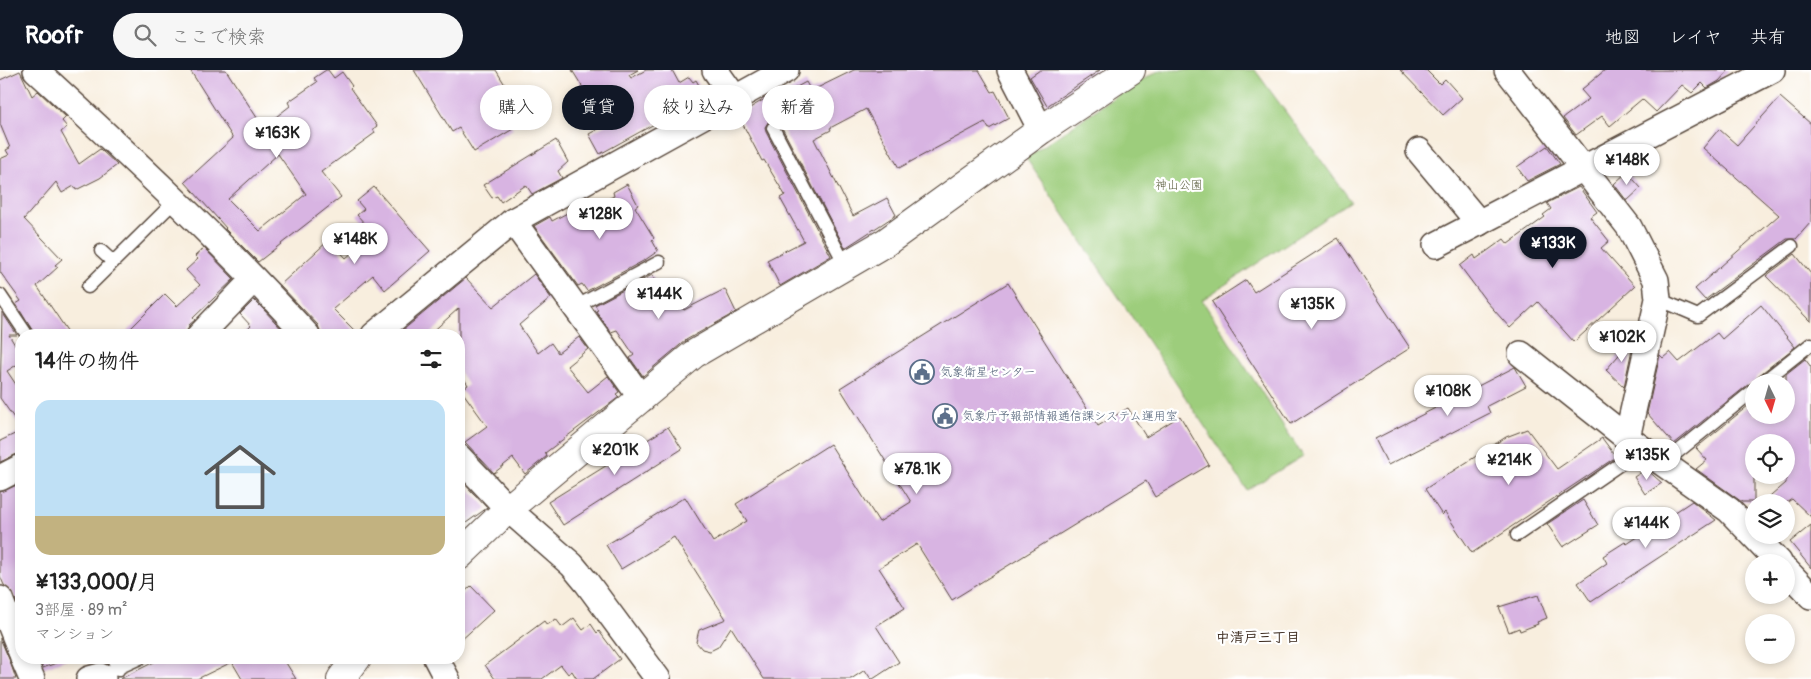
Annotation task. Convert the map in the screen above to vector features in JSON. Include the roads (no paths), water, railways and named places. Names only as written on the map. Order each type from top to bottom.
[{"type":"street","points":[[36,70],[130,155],[301,329]]},
{"type":"street","points":[[715,70],[726,85]]},
{"type":"street","points":[[752,89],[786,70]]},
{"type":"street","points":[[1010,70],[1041,130]]},
{"type":"street","points":[[465,550],[508,508],[694,354],[886,242],[1041,130],[1130,70]]},
{"type":"street","points":[[1507,70],[1629,227],[1656,280],[1658,299],[1635,443]]},
{"type":"street","points":[[1436,245],[1772,70]]},
{"type":"street","points":[[381,329],[513,221],[678,130]]},
{"type":"street","points":[[1419,151],[1479,223]]},
{"type":"street","points":[[513,221],[642,399]]},
{"type":"street","points":[[206,329],[254,279]]},
{"type":"street","points":[[1521,354],[1635,443],[1729,510],[1771,554]]},
{"type":"street","points":[[465,464],[508,508],[582,577],[658,679]]},
{"type":"street","points":[[0,478],[15,470]]},
{"type":"street","points":[[1795,579],[1811,596]]},
{"type":"street","points":[[0,599],[15,637]]},
{"type":"street","points":[[26,664],[32,679]]},
{"type":"street","points":[[341,679],[352,664]]},
{"type":"street","points":[[439,664],[447,679]]},
{"type":"lane","points":[[775,130],[846,266]]},
{"type":"lane","points":[[88,287],[175,201]]},
{"type":"lane","points":[[1658,299],[1698,316],[1792,246]]},
{"type":"lane","points":[[100,251],[113,262]]},
{"type":"lane","points":[[576,307],[659,262]]},
{"type":"lane","points":[[0,295],[23,329]]},
{"type":"lane","points":[[1773,374],[1811,344]]},
{"type":"lane","points":[[1664,463],[1745,397]]},
{"type":"lane","points":[[1517,535],[1635,443]]},
{"type":"lane","points":[[105,672],[125,664]]},
{"type":"place","name":"気象衛星センター","points":[[922,372]]},
{"type":"place","name":"気象庁予報部情報通信課システム運用室","points":[[945,416]]},
{"type":"district","name":"中清戸三丁目","points":[[1258,637]]},
{"type":"park label","name":"神山公園","points":[[1179,185]]}]
